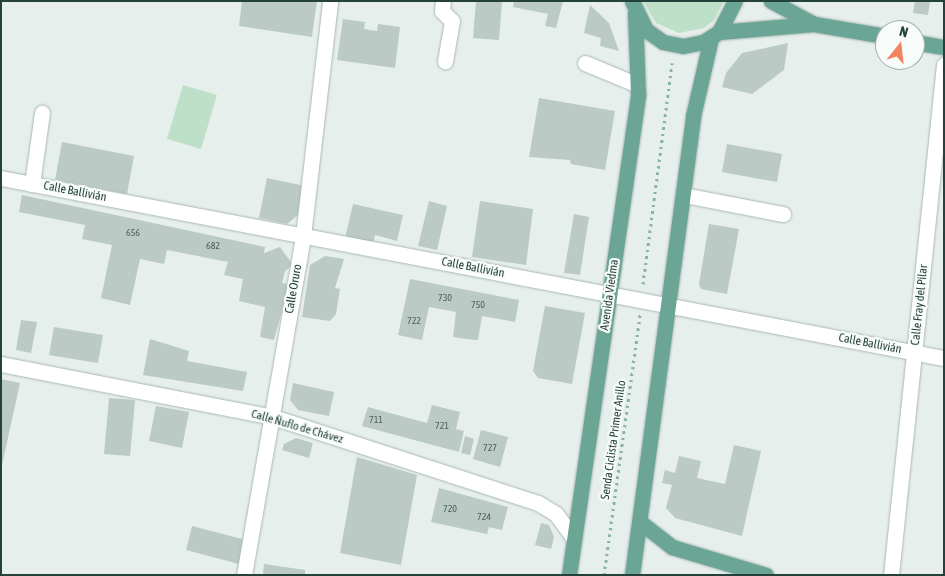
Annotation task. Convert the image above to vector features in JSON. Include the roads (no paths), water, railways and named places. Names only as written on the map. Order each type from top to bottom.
[{"type":"main road","points":[[632,575],[670,306],[693,116],[715,35],[735,1]]},
{"type":"main road","points":[[771,1],[814,24]]},
{"type":"main road","points":[[634,7],[646,30],[669,44],[689,46],[715,35],[814,24],[875,34]]},
{"type":"main road","name":"Avenida Viedma","points":[[569,575],[638,85],[634,7]]},
{"type":"main road","points":[[925,44],[944,47]]},
{"type":"main road","points":[[640,522],[672,547],[766,575]]},
{"type":"street","name":"Calle Oruro","points":[[244,575],[303,236],[330,1]]},
{"type":"street","points":[[443,1],[442,10],[452,21],[446,61]]},
{"type":"street","points":[[585,63],[638,85]]},
{"type":"street","name":"Calle Fray del Pilar","points":[[890,575],[916,353],[944,65]]},
{"type":"street","points":[[32,184],[42,113]]},
{"type":"street","name":"Calle Ballivián","points":[[1,178],[944,358]]},
{"type":"street","points":[[684,195],[783,214]]},
{"type":"street","name":"Calle Ñuflo de Chávez","points":[[1,364],[272,418],[538,502],[556,514],[573,537]]}]
